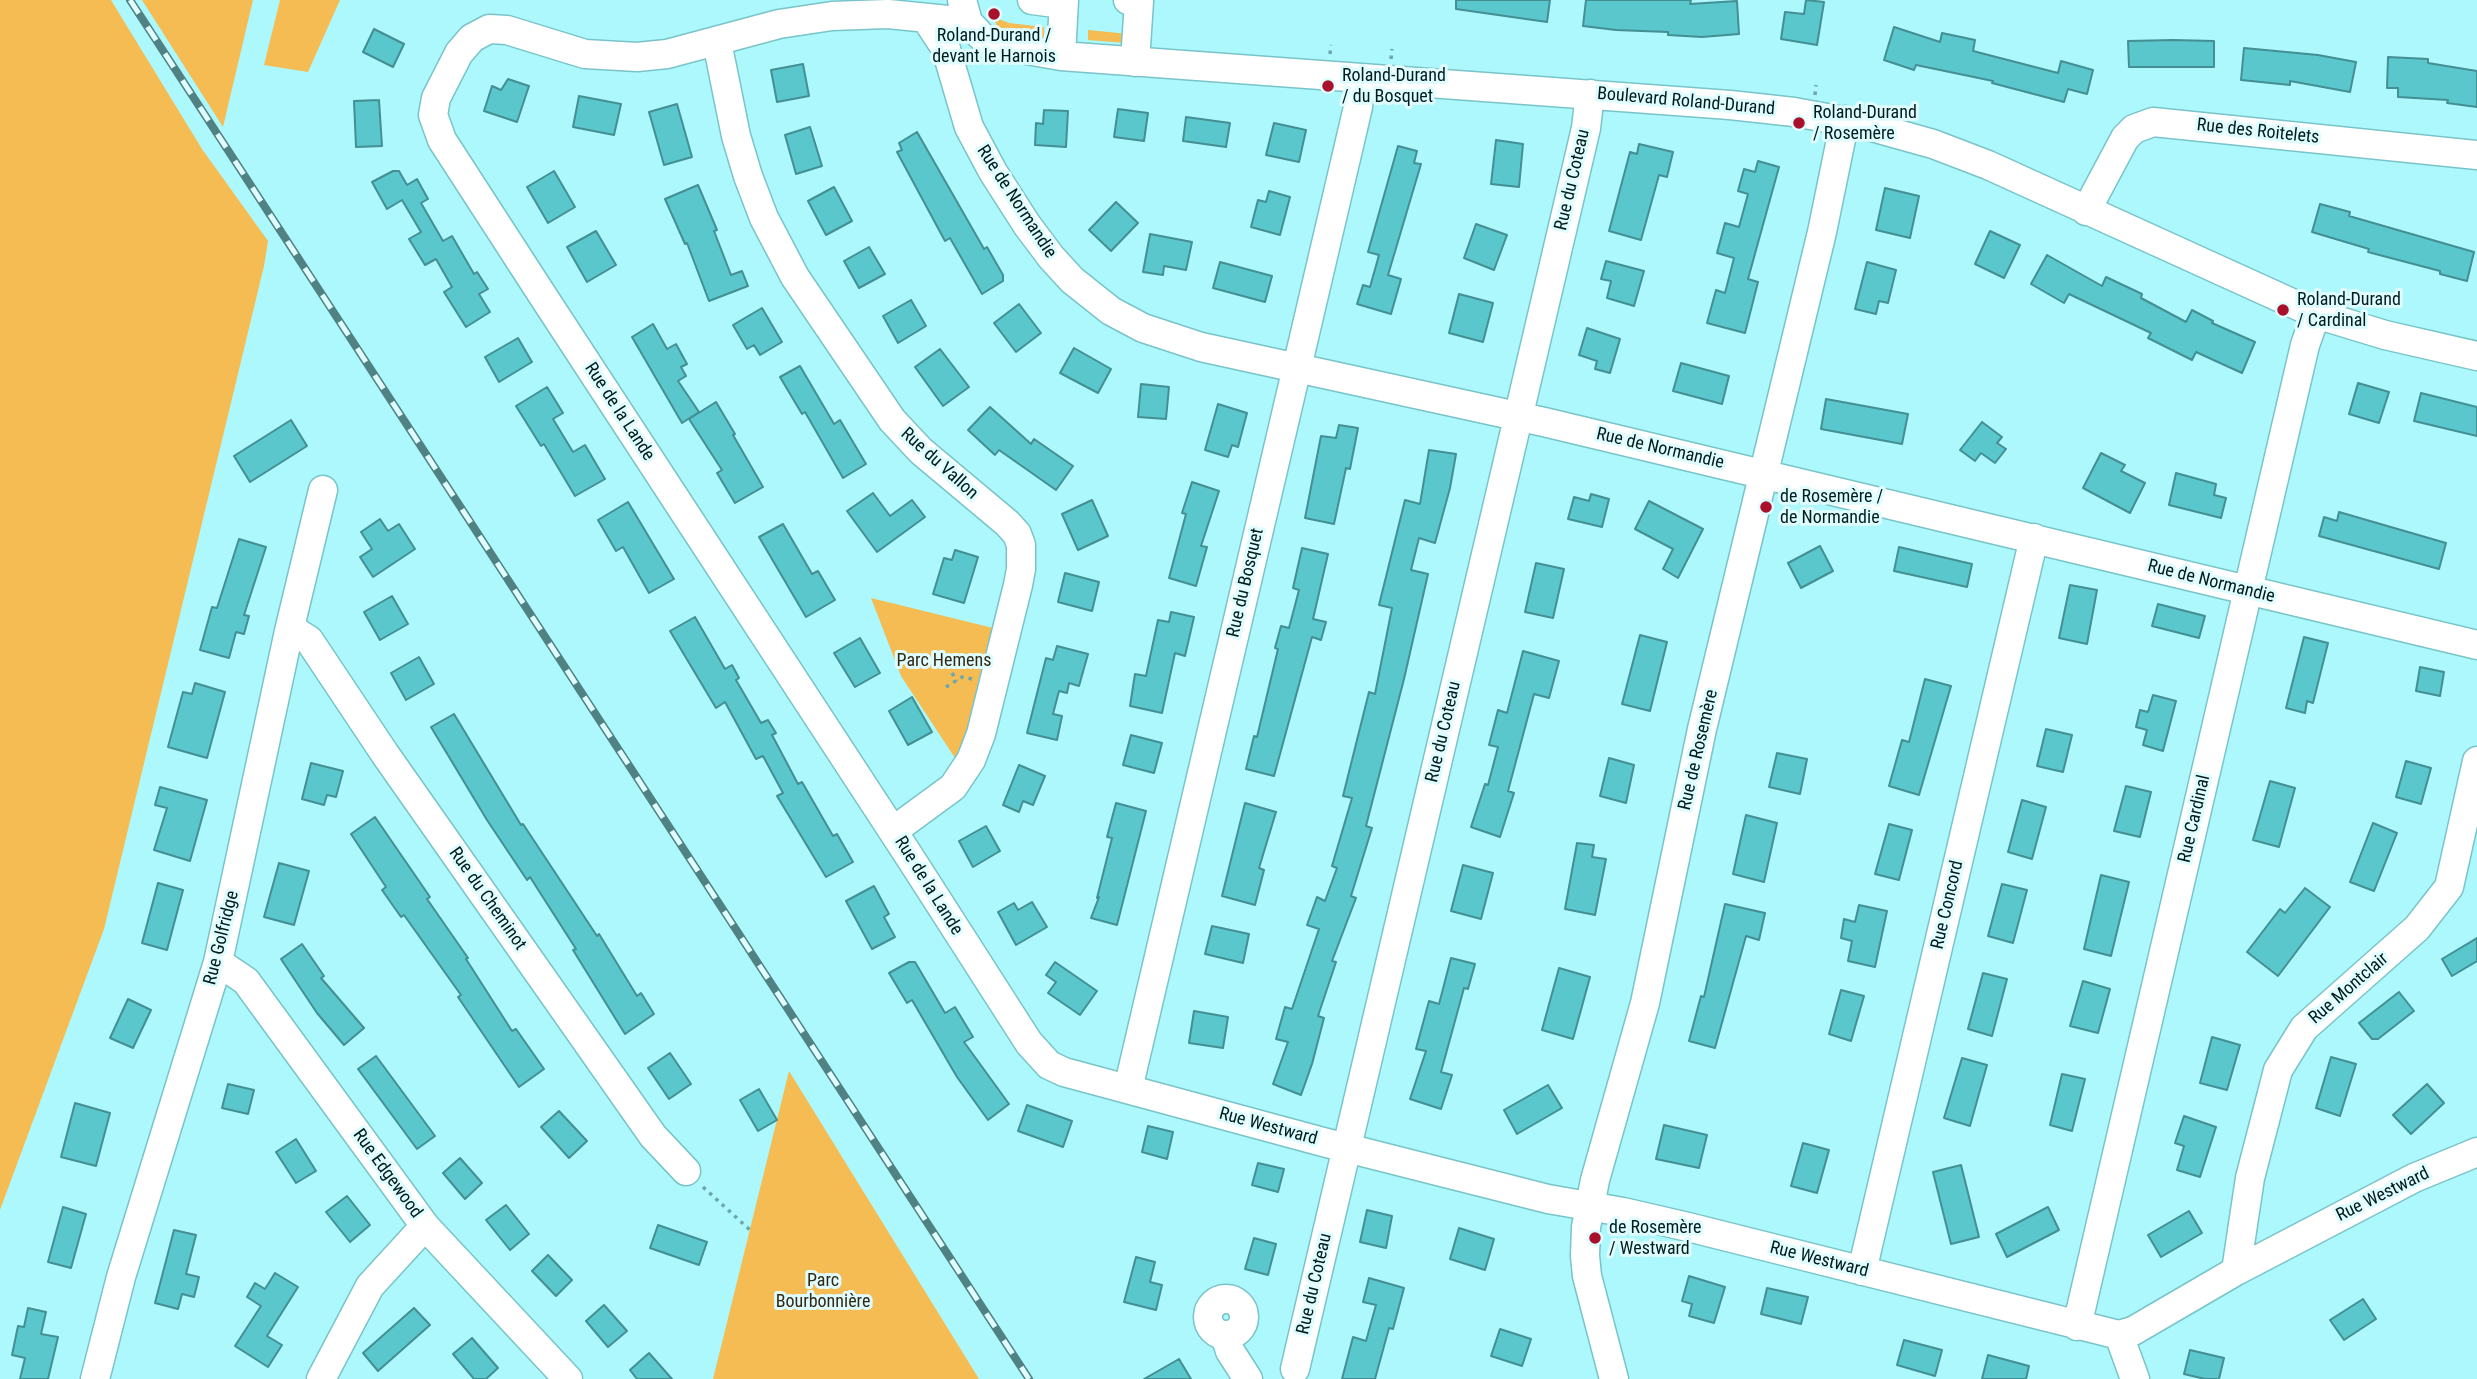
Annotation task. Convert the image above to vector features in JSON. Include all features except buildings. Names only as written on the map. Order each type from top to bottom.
[{"type":"street","points":[[1032,0],[1064,2],[1061,56]]},
{"type":"street","points":[[1135,0],[1135,62]]},
{"type":"street","name":"Rue de la Lande","points":[[971,20],[929,10],[832,16],[798,20],[667,54],[619,57],[573,51],[507,30],[484,31],[468,41],[459,52],[436,98],[434,121],[442,140],[1029,1043],[1042,1059],[1064,1072],[1128,1089]]},
{"type":"street","name":"Rue de Normandie","points":[[929,10],[943,42],[965,118],[1010,200],[1051,257],[1086,292],[1111,311],[1157,333],[1201,347],[1519,416],[2477,645]]},
{"type":"street","points":[[958,92],[966,68],[971,20]]},
{"type":"street","name":"Boulevard Roland-Durand","points":[[971,20],[999,45],[1061,56],[1756,107],[1845,120],[1953,152],[2027,182],[2316,314],[2385,335],[2477,356]]},
{"type":"street","name":"Rue du Vallon","points":[[717,42],[736,136],[748,176],[764,218],[796,277],[892,420],[921,452],[1007,523],[1017,534],[1021,545],[1018,585],[981,734],[971,760],[961,778],[943,796],[893,831]]},
{"type":"street","name":"Rue du Bosquet","points":[[1128,1089],[1358,107],[1361,78]]},
{"type":"street","name":"Rue du Coteau","points":[[1295,1369],[1586,128],[1590,94]]},
{"type":"street","name":"Rue de Rosemère","points":[[1614,1379],[1585,1264],[1584,1244],[1590,1206],[1645,1003],[1695,760],[1822,232],[1845,120]]},
{"type":"street","name":"Rue des Roitelets","points":[[2086,211],[2125,138],[2134,129],[2153,122],[2477,155]]},
{"type":"street","name":"Rue Cardinal","points":[[2077,1326],[2305,345],[2316,314]]},
{"type":"street","name":"Rue Golfridge","points":[[95,1379],[121,1278],[218,962],[289,631],[323,490]]},
{"type":"street","name":"Rue Concord","points":[[1862,1271],[2034,538]]},
{"type":"street","name":"Rue du Cheminot","points":[[289,631],[309,640],[385,754],[653,1136],[686,1171]]},
{"type":"street","name":"Rue Montclair","points":[[2236,1271],[2250,1178],[2277,1070],[2304,1028],[2417,928],[2449,887],[2477,761]]},
{"type":"street","name":"Rue Edgewood","points":[[218,962],[246,981],[425,1226],[568,1379]]},
{"type":"street","name":"Rue Westward","points":[[1128,1089],[1548,1199],[1623,1212],[2119,1335],[2133,1331],[2236,1271],[2414,1178],[2477,1152]]},
{"type":"street","points":[[321,1379],[370,1286],[425,1226]]},
{"type":"street","points":[[1225,1335],[1230,1351],[1248,1379]]},
{"type":"street","points":[[2119,1335],[2135,1379]]},
{"type":"path","points":[[952,673],[957,681]]},
{"type":"path","points":[[946,687],[962,677],[973,679]]},
{"type":"path","points":[[686,1171],[750,1230]]},
{"type":"green space","points":[[0,0],[111,0],[202,149],[268,241],[104,929],[0,1210]]},
{"type":"green space","points":[[142,0],[253,0],[223,127]]},
{"type":"green space","points":[[280,0],[340,0],[308,72],[264,65]]},
{"type":"green space","points":[[993,17],[1009,23],[1044,27],[1044,37],[1003,32]]},
{"type":"green space","points":[[1088,30],[1129,34],[1126,43],[1088,40]]},
{"type":"green space","name":"Parc Hemens","points":[[871,598],[997,629],[959,764],[901,676]]},
{"type":"green space","name":"Parc Bourbonnière","points":[[789,1071],[979,1379],[713,1379]]},
{"type":"railway","points":[[130,0],[1029,1379]]},
{"type":"place","name":"Roland-Durand / devant le Harnois","points":[[994,14]]},
{"type":"place","name":"Roland-Durand / du Bosquet","points":[[1328,86]]},
{"type":"place","name":"Roland-Durand / Rosemère","points":[[1799,123]]},
{"type":"place","name":"Roland-Durand / Cardinal","points":[[2283,310]]},
{"type":"place","name":"de Rosemère / de Normandie","points":[[1766,507]]},
{"type":"place","name":"de Rosemère / Westward","points":[[1595,1238]]}]
